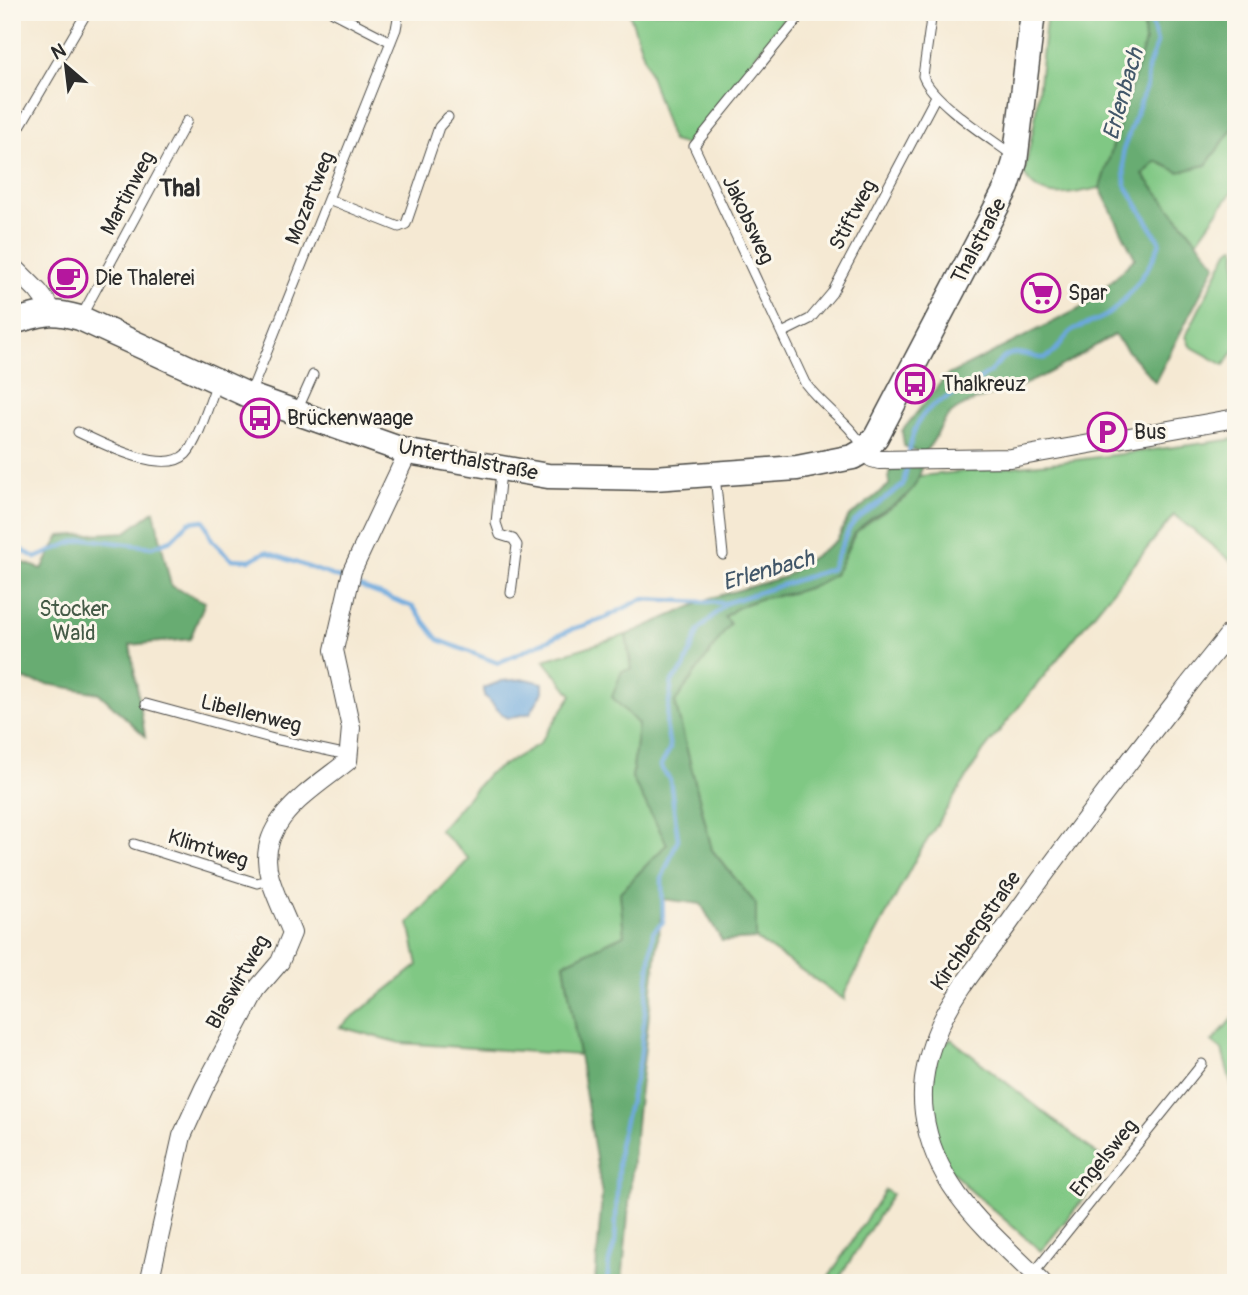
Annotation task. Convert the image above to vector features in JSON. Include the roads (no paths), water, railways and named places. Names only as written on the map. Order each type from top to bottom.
[{"type":"street","name":"Thalstraße","points":[[865,450],[876,436],[1007,187],[1016,158],[1032,12]]},
{"type":"street","points":[[12,265],[38,291],[53,311]]},
{"type":"street","name":"Unterthalstraße","points":[[12,322],[53,311],[80,318],[250,396],[408,452],[548,476],[654,478],[797,468],[838,461],[865,450]]},
{"type":"street","points":[[865,450],[872,458],[896,461],[1011,458],[1236,418]]},
{"type":"street","points":[[348,755],[351,728],[334,650],[352,571],[408,452]]},
{"type":"street","name":"Kirchbergstraße","points":[[1037,1279],[962,1202],[940,1167],[926,1126],[923,1094],[925,1075],[935,1041],[940,1026],[958,994],[1066,843],[1236,625]]},
{"type":"street","name":"Blaswirtweg","points":[[149,1283],[182,1136],[210,1076],[257,990],[280,962],[292,933],[270,879],[268,838],[288,809],[348,761],[348,755]]},
{"type":"lane","points":[[12,140],[87,12]]},
{"type":"lane","points":[[333,12],[391,42]]},
{"type":"lane","name":"Mozartweg","points":[[250,396],[391,42],[398,19],[396,12]]},
{"type":"lane","name":"Jakobsweg","points":[[803,12],[694,146],[797,367],[810,390],[857,436],[865,450]]},
{"type":"lane","points":[[932,12],[923,76],[926,83],[936,96],[1016,158]]},
{"type":"lane","name":"Stiftweg","points":[[782,333],[810,319],[832,293],[936,96]]},
{"type":"lane","points":[[328,199],[399,227],[406,225],[439,127],[448,117]]},
{"type":"lane","name":"Martinweg","points":[[80,318],[187,121]]},
{"type":"lane","points":[[296,412],[313,375]]},
{"type":"lane","points":[[78,432],[121,453],[167,461],[178,460],[191,447],[218,382]]},
{"type":"lane","points":[[502,468],[496,526],[500,535],[513,539],[517,545],[511,593]]},
{"type":"lane","points":[[715,474],[723,555]]},
{"type":"lane","name":"Libellenweg","points":[[146,704],[274,739],[348,755]]},
{"type":"lane","name":"Klimtweg","points":[[134,844],[257,883],[270,879]]},
{"type":"lane","name":"Engelsweg","points":[[1037,1279],[1202,1063]]},
{"type":"water","points":[[526,679],[543,683],[543,692],[530,713],[508,718],[484,696],[484,688],[502,681]]},
{"type":"waterway","name":"Erlenbach","points":[[909,453],[913,434],[927,410],[973,384],[1011,354],[1021,353],[1040,358],[1051,355],[1073,330],[1103,317],[1114,309],[1130,292],[1151,261],[1160,242],[1125,184],[1123,150],[1147,85],[1148,68],[1157,43],[1149,12]]},
{"type":"waterway","name":"Erlenbach","points":[[353,584],[413,607],[439,640],[498,663],[570,630],[603,619],[642,599],[726,603],[831,569],[849,529],[855,521],[903,485],[907,466]]},
{"type":"waterway","name":"Erlenbach","points":[[12,544],[36,558],[86,539],[152,547],[171,540],[189,522],[204,520],[212,540],[231,559],[250,560],[266,552],[345,580]]},
{"type":"waterway","points":[[607,1283],[615,1242],[619,1145],[640,1060],[653,932],[663,922],[662,878],[678,839],[670,780],[660,766],[670,749],[666,724],[672,681],[684,668],[699,630],[726,603]]},
{"type":"place","name":"Die Thalerei","points":[[68,278]]},
{"type":"place","name":"Spar","points":[[1041,293]]},
{"type":"place","name":"Thalkreuz","points":[[915,384]]},
{"type":"place","name":"Brückenwaage","points":[[260,418]]},
{"type":"place","name":"Bus","points":[[1107,432]]},
{"type":"district","name":"Thal","points":[[180,188]]},
{"type":"park label","name":"Stocker Wald","points":[[74,621]]}]
